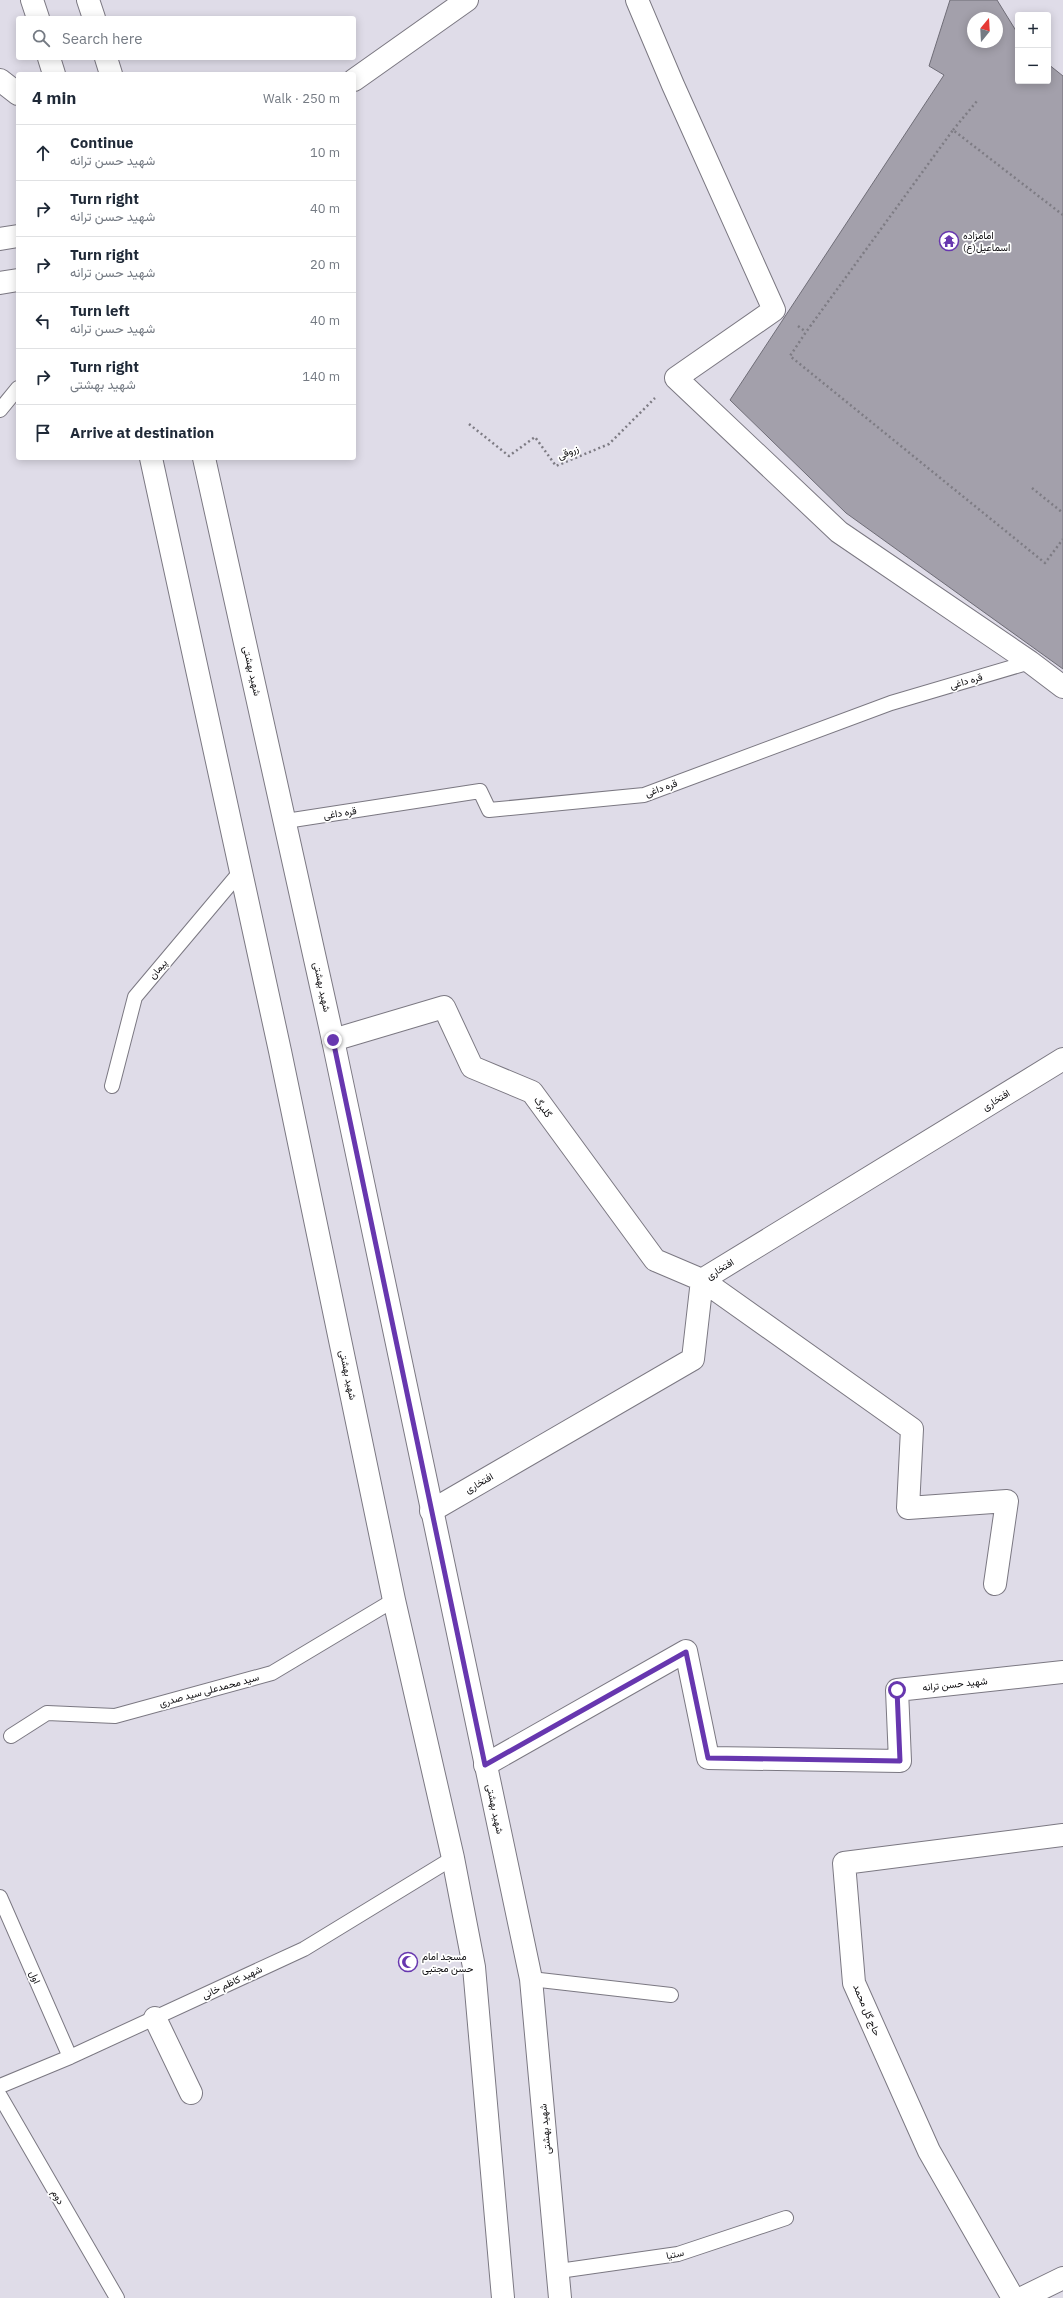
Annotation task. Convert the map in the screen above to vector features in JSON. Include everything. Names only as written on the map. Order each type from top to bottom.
[{"type":"street","points":[[32,0],[37,16]]},
{"type":"street","points":[[88,0],[93,16]]},
{"type":"street","points":[[356,79],[467,0]]},
{"type":"street","points":[[637,0],[673,85],[774,310],[676,378],[839,532],[1030,662],[1063,687]]},
{"type":"street","points":[[50,60],[53,72]]},
{"type":"street","points":[[107,60],[110,72]]},
{"type":"street","points":[[0,80],[16,92]]},
{"type":"street","points":[[0,239],[16,236]]},
{"type":"street","points":[[0,283],[16,280]]},
{"type":"street","name":"شهید بهشتی","points":[[151,460],[241,871],[394,1600],[453,1858],[474,1967],[502,2298]]},
{"type":"street","name":"شهید بهشتی","points":[[204,460],[286,821],[531,1979],[559,2271],[560,2298]]},
{"type":"street","name":"گلبرگ","points":[[333,1040],[444,1007],[472,1067],[532,1092],[655,1260],[702,1280]]},
{"type":"street","name":"افتخاری","points":[[431,1511],[693,1359],[702,1280],[1063,1059]]},
{"type":"street","points":[[702,1280],[912,1429],[908,1508],[1007,1501],[995,1584]]},
{"type":"street","name":"شهید حسن ترانه","points":[[485,1765],[686,1652],[708,1758],[900,1761],[897,1690],[1063,1672]]},
{"type":"street","name":"حاج گل محمد","points":[[1013,2298],[929,2151],[854,1983],[844,1863],[1063,1835]]},
{"type":"street","points":[[155,2018],[191,2093]]},
{"type":"street","points":[[1022,2298],[1063,2278]]},
{"type":"lane","points":[[0,410],[16,390]]},
{"type":"lane","name":"قره داغی","points":[[286,821],[480,791],[489,810],[644,795],[891,703],[1030,662]]},
{"type":"lane","name":"پیمان","points":[[112,1086],[135,997],[241,871]]},
{"type":"lane","name":"سید محمدعلی سید صدری","points":[[11,1736],[47,1713],[116,1716],[272,1673],[394,1600]]},
{"type":"lane","name":"شهید کاظم خانی","points":[[0,2086],[70,2057],[304,1949],[453,1858]]},
{"type":"lane","name":"اول","points":[[0,1897],[70,2057]]},
{"type":"lane","points":[[531,1979],[671,1995]]},
{"type":"lane","name":"دوم","points":[[0,2096],[117,2298]]},
{"type":"lane","name":"ستیا","points":[[559,2271],[678,2254],[786,2218]]},
{"type":"path","points":[[977,101],[953,130],[790,356],[1045,563],[1063,539]]},
{"type":"path","points":[[953,130],[1063,216]]},
{"type":"path","name":"زروقی","points":[[469,424],[509,456],[535,437],[556,466],[609,444],[676,378]]},
{"type":"path","points":[[1032,488],[1063,513]]},
{"type":"building","name":"امامزاده اسماعیل(ع)","points":[[950,0],[997,0],[1015,29],[1015,84],[1051,84],[1051,66],[1063,76],[1063,669],[846,513],[730,400],[944,75],[929,66]]},
{"type":"place","name":"امامزاده اسماعیل(ع)","points":[[949,241]]},
{"type":"place","name":"مسجد امام حسن مجتبی","points":[[408,1962]]},
{"type":"route","points":[[333,1040],[485,1765],[686,1652],[708,1758],[900,1761],[897,1690]]}]
